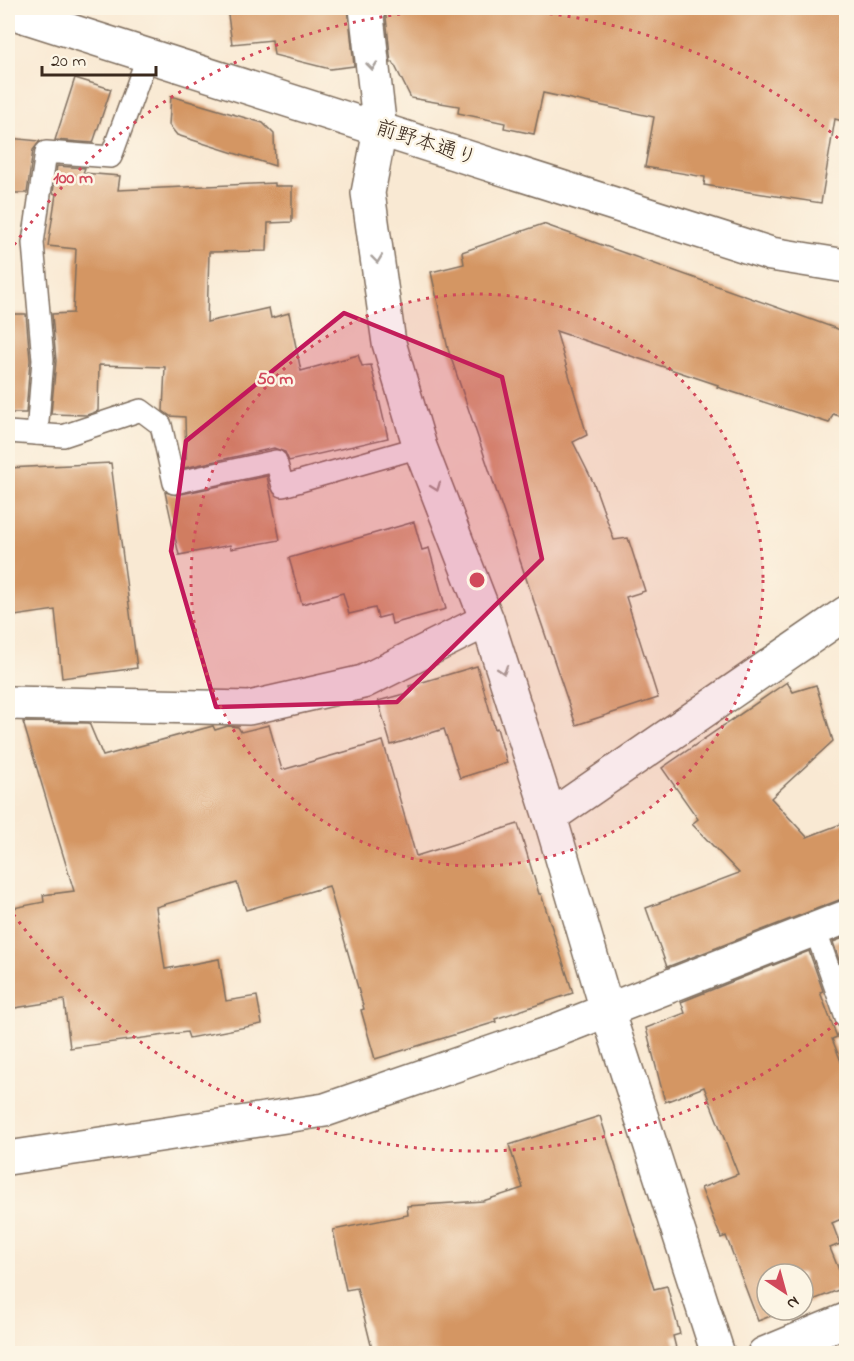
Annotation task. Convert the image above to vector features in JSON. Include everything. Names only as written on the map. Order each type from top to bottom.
[{"type":"street","points":[[366,8],[380,130],[368,193],[389,343],[420,447],[488,620],[550,817],[607,1010],[718,1353]]},
{"type":"street","name":"前野本通り","points":[[8,11],[771,254],[846,266]]},
{"type":"street","points":[[550,817],[846,613]]},
{"type":"street","points":[[8,703],[249,708],[363,682],[488,620]]},
{"type":"street","points":[[8,1158],[325,1110],[556,1030],[846,917]]},
{"type":"street","points":[[764,1353],[846,1320]]},
{"type":"lane","points":[[37,434],[43,360],[33,243],[46,152],[111,157],[148,55]]},
{"type":"lane","points":[[8,432],[63,436],[141,410],[161,425],[174,483],[276,461],[283,486],[420,447]]},
{"type":"lane","points":[[815,928],[846,1018]]},
{"type":"highlighted area","points":[[344,313],[502,377],[542,559],[397,702],[216,707],[171,551],[186,441]]},
{"type":"building","points":[[227,8],[348,8],[354,66],[330,69],[274,55],[272,40],[232,44]]},
{"type":"building","points":[[385,8],[846,8],[846,122],[835,119],[821,203],[704,185],[705,177],[645,167],[654,117],[543,93],[534,134],[504,128],[505,123],[458,113],[459,106],[411,98],[393,62],[391,63]]},
{"type":"building","points":[[75,78],[111,89],[93,143],[55,140]]},
{"type":"building","points":[[171,96],[263,123],[274,134],[275,166],[177,135],[169,125]]},
{"type":"building","points":[[8,138],[40,141],[33,150],[27,193],[8,193]]},
{"type":"building","points":[[57,166],[85,168],[83,173],[120,176],[118,190],[275,183],[275,186],[292,186],[292,222],[268,223],[267,251],[209,252],[207,322],[269,308],[271,318],[289,313],[301,371],[358,355],[362,366],[371,365],[388,438],[289,461],[285,452],[274,448],[184,468],[182,459],[186,459],[185,417],[170,416],[163,411],[165,367],[99,365],[98,411],[87,415],[51,414],[56,361],[52,314],[73,313],[76,249],[48,246],[56,194],[53,193]]},
{"type":"building","points":[[543,224],[846,332],[846,418],[833,414],[829,423],[556,331],[587,435],[573,442],[594,484],[614,540],[628,538],[645,591],[626,597],[658,698],[576,725],[448,349],[431,272],[464,264],[462,252]]},
{"type":"building","points":[[8,314],[26,314],[30,360],[26,413],[8,413]]},
{"type":"building","points":[[111,463],[137,668],[62,678],[55,610],[8,617],[8,468]]},
{"type":"building","points":[[267,476],[280,540],[231,549],[230,545],[179,555],[165,492],[177,495]]},
{"type":"building","points":[[414,522],[422,550],[429,548],[446,609],[392,624],[390,615],[378,618],[375,608],[349,614],[343,593],[302,604],[289,558]]},
{"type":"building","points":[[477,666],[507,763],[460,778],[444,729],[391,745],[378,701],[411,692],[409,686]]},
{"type":"building","points":[[787,682],[793,692],[816,685],[833,741],[771,798],[807,837],[846,822],[846,899],[667,967],[646,908],[739,873],[692,824],[698,819],[662,768]]},
{"type":"building","points":[[23,722],[89,723],[103,756],[213,726],[215,730],[228,726],[238,727],[241,732],[269,725],[282,770],[383,741],[416,856],[518,824],[573,993],[495,1019],[496,1022],[375,1059],[361,1010],[364,1009],[329,886],[246,910],[237,883],[156,907],[165,969],[219,959],[226,1001],[257,996],[262,1024],[189,1038],[187,1032],[70,1048],[64,1000],[8,1009],[8,909],[44,902],[43,895],[74,891]]},
{"type":"building","points":[[846,937],[846,981],[833,942]]},
{"type":"building","points":[[809,951],[823,991],[820,992],[837,1037],[832,1039],[846,1074],[846,1217],[832,1223],[840,1244],[830,1248],[846,1287],[815,1299],[815,1262],[755,1262],[755,1313],[726,1236],[721,1238],[701,1188],[738,1174],[704,1087],[665,1102],[646,1028],[685,1013],[681,1002]]},
{"type":"building","points":[[600,1116],[654,1289],[667,1286],[680,1334],[673,1336],[676,1348],[654,1353],[373,1353],[357,1288],[346,1290],[333,1230],[408,1215],[407,1206],[483,1201],[523,1188],[509,1145]]}]
